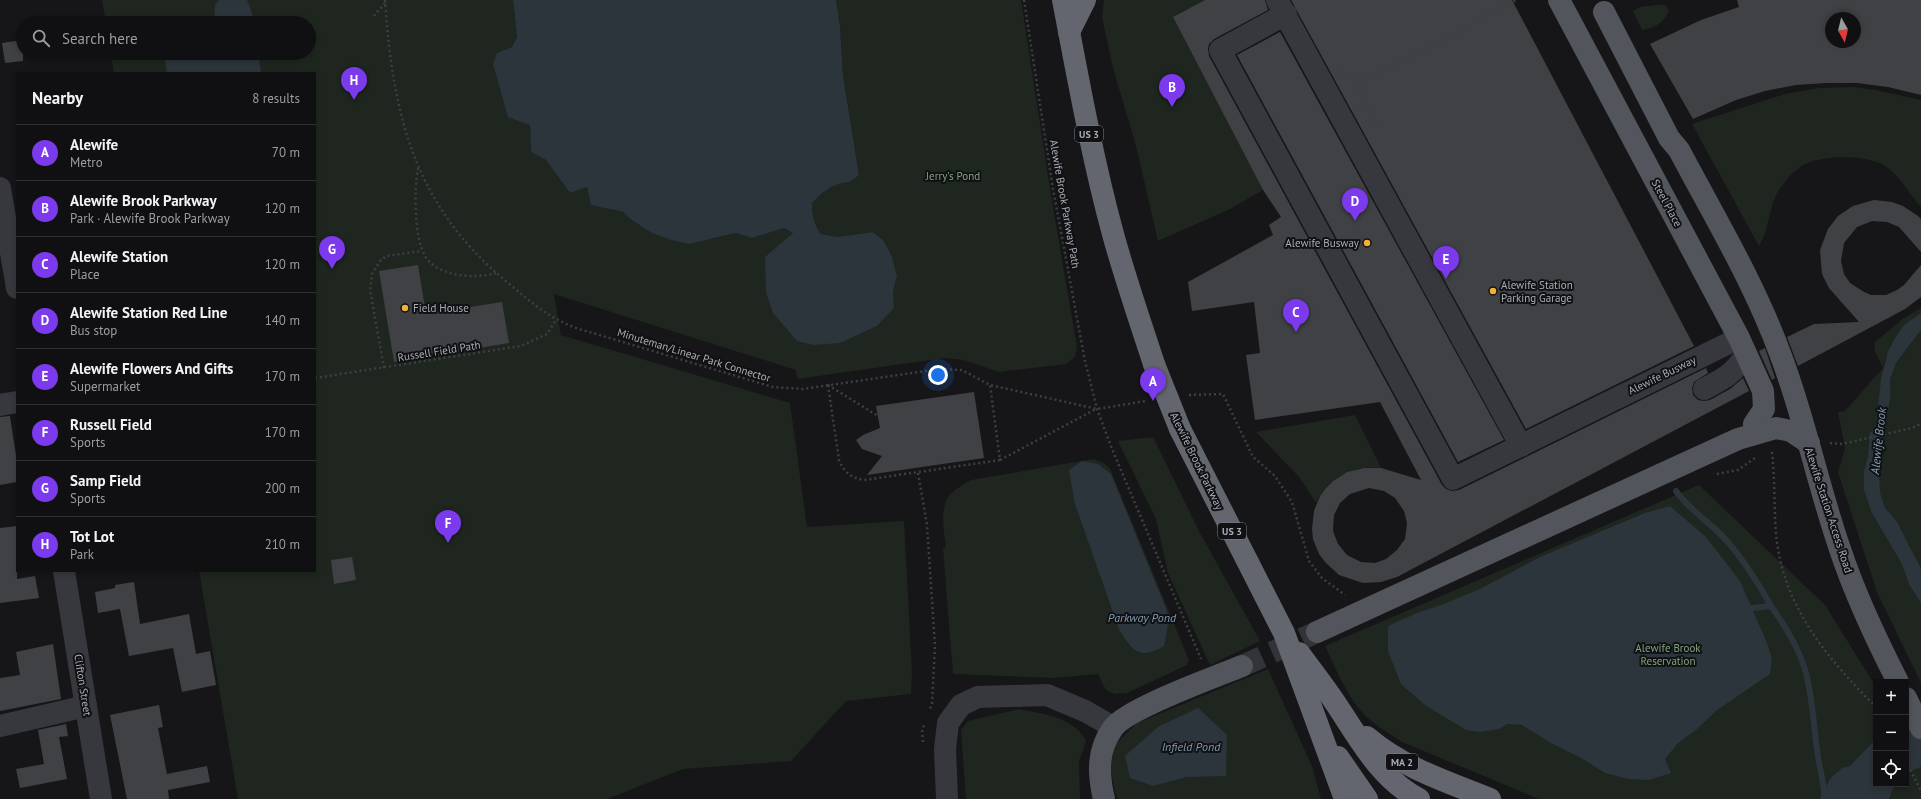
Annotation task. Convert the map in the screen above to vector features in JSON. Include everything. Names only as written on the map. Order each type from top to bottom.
[{"type":"highway","name":"Alewife Brook Parkway","points":[[1063,0],[1085,114],[1112,228],[1154,364],[1180,429],[1284,633],[1345,799]]},
{"type":"highway","points":[[1069,32],[1085,0]]},
{"type":"highway","name":"Alewife Brook Parkway","points":[[1284,633],[1332,698],[1372,757],[1396,783],[1419,799]]},
{"type":"highway","name":"MA 2","points":[[1332,698],[1361,731],[1391,755],[1418,770],[1490,799]]},
{"type":"highway","points":[[1320,731],[1367,799]]},
{"type":"main road","name":"Steel Place","points":[[1558,0],[1743,346],[1763,391],[1759,417]]},
{"type":"main road","points":[[1601,6],[1657,116],[1669,138],[1679,150],[1745,273],[1769,323],[1793,387],[1809,443]]},
{"type":"main road","name":"Alewife Station Access Road","points":[[1318,632],[1738,439],[1776,428],[1791,431],[1809,443],[1839,549],[1863,609],[1897,679]]},
{"type":"main road","points":[[1104,799],[1100,782],[1100,761],[1104,744],[1113,727],[1141,708],[1242,666]]},
{"type":"main road","name":"Alewife Station Access Road","points":[[1909,703],[1921,728]]},
{"type":"street","name":"Alewife Busway","points":[[1521,446],[1282,7],[1220,50],[1453,479],[1521,446],[1743,346]]},
{"type":"street","points":[[0,188],[16,282]]},
{"type":"street","points":[[1704,389],[1731,374],[1743,346]]},
{"type":"street","points":[[0,405],[16,402]]},
{"type":"street","points":[[1738,439],[1759,417]]},
{"type":"street","name":"Clifton Street","points":[[64,572],[102,799]]},
{"type":"street","points":[[947,799],[945,749],[948,723],[961,705],[978,697],[1047,695],[1085,711],[1113,727]]},
{"type":"street","points":[[0,726],[86,706]]},
{"type":"path","name":"Alewife Brook Parkway Path","points":[[1024,0],[1053,188],[1085,361],[1096,408],[1202,661]]},
{"type":"path","points":[[1376,122],[1356,86],[1516,0]]},
{"type":"path","name":"Minuteman/Linear Park Connector","points":[[385,1],[396,98],[407,138],[418,167],[431,193],[450,223],[471,249],[496,273],[550,317],[576,328],[760,385],[789,389],[947,368],[969,372],[990,385],[1096,408],[1149,401]]},
{"type":"path","points":[[374,16],[385,1]]},
{"type":"path","points":[[1335,69],[1366,81]]},
{"type":"path","points":[[418,167],[415,205],[422,251],[430,263],[453,274],[477,276],[496,273]]},
{"type":"path","points":[[384,368],[370,290],[372,274],[380,261],[386,256],[422,251]]},
{"type":"path","name":"Russell Field Path","points":[[316,378],[517,347],[547,334],[556,320]]},
{"type":"path","points":[[828,385],[839,460],[846,473],[852,477],[864,480],[1000,460],[1096,408]]},
{"type":"path","points":[[828,385],[878,416]]},
{"type":"path","points":[[990,385],[1000,460]]},
{"type":"path","points":[[1187,396],[1202,393],[1223,394],[1253,457],[1275,476],[1292,502],[1309,561],[1322,578],[1348,597]]},
{"type":"path","points":[[1842,444],[1912,428],[1921,424]]},
{"type":"path","points":[[1772,452],[1776,535],[1783,569],[1793,598],[1801,614],[1826,653],[1852,684],[1873,704]]},
{"type":"path","points":[[918,472],[927,525],[936,646],[932,704],[930,711]]},
{"type":"path","points":[[923,744],[922,730],[927,717]]},
{"type":"path","points":[[1909,766],[1921,791]]},
{"type":"green space","name":"Jerry's Pond","points":[[102,0],[513,0],[517,37],[512,47],[497,53],[530,125],[531,152],[546,160],[570,193],[587,187],[611,210],[623,212],[629,218],[650,232],[712,239],[736,233],[752,238],[784,228],[793,233],[789,237],[859,334],[877,326],[894,308],[893,292],[897,276],[892,257],[884,241],[873,232],[837,237],[821,234],[815,223],[813,215],[812,203],[821,194],[831,187],[852,181],[859,175],[843,74],[840,26],[836,0],[1021,0],[1051,195],[1077,347],[1075,357],[1066,364],[999,372],[964,360],[944,358],[797,379],[796,370],[554,294],[561,335],[790,403],[807,527],[904,521],[912,673],[911,694],[846,701],[791,761],[683,769],[607,799],[238,799],[199,572],[316,572],[316,72],[114,72],[112,60],[316,60],[316,16],[105,16]]},
{"type":"green space","points":[[1104,0],[1205,0],[1173,17],[1263,190],[1230,209],[1158,241],[1136,146],[1113,68],[1102,17]]},
{"type":"green space","points":[[1665,5],[1669,11],[1667,15],[1662,22],[1651,28],[1642,30],[1633,11],[1640,7]]},
{"type":"green space","points":[[1853,87],[1876,90],[1921,100],[1921,207],[1897,177],[1888,168],[1880,163],[1847,157],[1814,161],[1805,164],[1795,171],[1778,192],[1772,206],[1766,231],[1759,246],[1692,124],[1785,94],[1819,88]]},
{"type":"green space","points":[[1921,308],[1921,313],[1906,324],[1896,336],[1889,349],[1883,367],[1898,361],[1921,330],[1921,683],[1877,592],[1838,472],[1845,448],[1838,412],[1845,411],[1883,368],[1875,352],[1874,343],[1904,318]]},
{"type":"green space","points":[[1355,415],[1381,468],[1360,469],[1342,475],[1328,486],[1316,503],[1300,478],[1256,432]]},
{"type":"green space","points":[[1153,437],[1200,533],[1260,641],[1210,665],[1168,573],[1156,519],[1118,441]]},
{"type":"green space","points":[[1093,459],[1104,463],[1110,469],[1189,660],[1187,665],[1127,693],[1115,694],[1106,690],[1098,674],[1053,678],[953,674],[943,548],[946,547],[943,515],[948,497],[955,490],[971,480]]},
{"type":"green space","name":"Alewife Brook Reservation","points":[[1699,485],[1825,605],[1873,682],[1873,787],[1909,787],[1909,747],[1921,769],[1921,799],[1539,799],[1402,742],[1377,725],[1368,718],[1352,699],[1325,646]]},
{"type":"green space","points":[[1268,669],[1312,766],[1321,799],[1118,799],[1110,767],[1116,743],[1137,723]]},
{"type":"green space","points":[[1019,709],[1057,718],[1074,727],[1081,733],[1086,741],[1079,762],[1080,799],[966,799],[961,730],[968,721]]},
{"type":"water","points":[[219,0],[247,0],[253,16],[214,16],[215,5]]},
{"type":"water","points":[[513,0],[836,0],[840,26],[843,75],[859,175],[852,181],[831,187],[821,194],[812,203],[813,215],[815,223],[821,234],[837,237],[873,232],[884,241],[892,257],[897,276],[893,292],[894,308],[877,326],[840,343],[813,345],[797,341],[773,313],[766,292],[765,257],[793,233],[784,228],[752,238],[736,233],[689,244],[671,240],[650,232],[629,218],[623,212],[591,205],[587,187],[570,193],[546,160],[531,152],[530,125],[508,117],[493,64],[497,53],[512,47],[517,37]]},
{"type":"water","points":[[165,60],[259,60],[261,72],[167,72]]},
{"type":"water","name":"Alewife Brook","points":[[1921,313],[1921,330],[1896,363],[1890,379],[1890,398],[1879,471],[1880,493],[1885,508],[1897,522],[1921,569],[1921,603],[1909,584],[1902,564],[1872,513],[1864,490],[1864,471],[1868,457],[1870,433],[1876,426],[1881,379],[1888,351],[1904,325]]},
{"type":"water","name":"Parkway Pond","points":[[1082,461],[1098,464],[1111,474],[1167,611],[1168,624],[1164,646],[1155,650],[1142,653],[1137,651],[1128,643],[1119,629],[1075,504],[1069,470]]},
{"type":"water","points":[[1670,506],[1706,537],[1740,581],[1767,643],[1772,659],[1770,674],[1717,710],[1697,729],[1678,743],[1665,759],[1671,773],[1649,780],[1628,779],[1605,773],[1522,725],[1507,724],[1499,729],[1480,732],[1466,730],[1425,705],[1401,684],[1388,651],[1388,626],[1417,613],[1480,589],[1540,557],[1645,513]]},
{"type":"water","points":[[1921,706],[1921,767],[1909,772],[1909,715],[1909,712]]},
{"type":"water","name":"Infield Pond","points":[[1198,708],[1227,735],[1226,776],[1186,777],[1153,786],[1130,778],[1125,756],[1158,727]]},
{"type":"water","points":[[1873,742],[1873,787],[1894,787],[1889,799],[1820,799],[1830,779],[1842,768],[1850,766]]},
{"type":"building","points":[[1205,0],[1265,0],[1268,10],[1214,39],[1209,44],[1209,56],[1442,485],[1446,489],[1452,491],[1459,490],[1706,368],[1708,373],[1694,382],[1692,388],[1693,395],[1698,400],[1710,400],[1730,389],[1743,378],[1749,391],[1397,577],[1381,582],[1363,583],[1339,575],[1319,554],[1313,539],[1312,529],[1314,511],[1320,496],[1326,488],[1333,481],[1347,472],[1364,468],[1381,468],[1421,480],[1380,402],[1255,420],[1246,355],[1260,353],[1254,302],[1192,311],[1188,282],[1273,235],[1269,225],[1281,217],[1263,190],[1173,17]],"holes":[[[1369,488],[1384,491],[1395,498],[1404,511],[1407,523],[1405,539],[1397,550],[1386,559],[1375,563],[1361,562],[1347,555],[1338,544],[1333,531],[1334,515],[1340,503],[1350,494]]]},
{"type":"building","points":[[1291,0],[1512,0],[1694,346],[1526,429]]},
{"type":"building","points":[[1737,0],[1921,0],[1921,95],[1888,87],[1857,83],[1796,85],[1765,91],[1736,100],[1693,119],[1650,44],[1701,20],[1739,7]]},
{"type":"building","points":[[1280,32],[1504,440],[1458,462],[1237,55]]},
{"type":"building","points":[[16,41],[16,60],[23,61],[5,63],[2,43]]},
{"type":"building","points":[[1874,200],[1892,202],[1903,206],[1921,219],[1921,252],[1899,227],[1887,222],[1872,221],[1857,227],[1844,243],[1841,261],[1844,274],[1850,283],[1864,292],[1871,295],[1886,295],[1904,285],[1921,265],[1921,297],[1905,309],[1798,366],[1787,337],[1814,324],[1859,322],[1829,288],[1822,274],[1820,250],[1828,229],[1838,216],[1853,206]]},
{"type":"building","name":"Field House","points":[[418,265],[426,314],[502,302],[509,343],[394,362],[379,271]]},
{"type":"building","points":[[1765,348],[1775,378],[1772,380],[1759,351]]},
{"type":"building","points":[[974,392],[984,458],[867,475],[882,456],[862,449],[856,440],[863,435],[880,428],[876,406]]},
{"type":"building","points":[[10,416],[16,455],[16,482],[0,485],[0,417]]},
{"type":"building","points":[[16,526],[17,579],[35,576],[39,598],[0,603],[0,528]]},
{"type":"building","points":[[352,557],[356,580],[334,584],[331,560]]},
{"type":"building","points":[[134,582],[140,624],[189,614],[196,654],[210,651],[216,685],[182,692],[173,648],[129,656],[120,609],[98,613],[95,592],[115,588],[115,585]]},
{"type":"building","points":[[53,644],[61,699],[0,711],[0,678],[20,675],[16,652]]},
{"type":"building","points":[[159,705],[163,727],[158,728],[167,774],[207,766],[210,782],[168,790],[169,799],[127,799],[110,715]]},
{"type":"building","points":[[66,724],[68,736],[59,737],[67,779],[20,788],[16,769],[44,764],[38,730]]},
{"type":"waterway","points":[[1676,491],[1687,505],[1720,534],[1733,548],[1771,606]]},
{"type":"waterway","points":[[1752,608],[1771,606],[1787,631],[1801,658],[1811,697],[1818,757],[1824,788],[1824,799]]},
{"type":"tunnel","points":[[1242,666],[1317,632]]},
{"type":"place","name":"Tot Lot","points":[[354,100]]},
{"type":"place","name":"Alewife Brook Parkway","points":[[1172,107]]},
{"type":"place","name":"Alewife Station Red Line","points":[[1355,221]]},
{"type":"place","name":"Alewife Busway","points":[[1367,243]]},
{"type":"place","name":"Samp Field","points":[[332,269]]},
{"type":"place","name":"Alewife Flowers And Gifts","points":[[1446,279]]},
{"type":"place","name":"Alewife Station Parking Garage","points":[[1493,291]]},
{"type":"place","name":"Field House","points":[[405,308]]},
{"type":"place","name":"Alewife Station","points":[[1296,332]]},
{"type":"place","name":"Alewife","points":[[1153,401]]},
{"type":"place","name":"Russell Field","points":[[448,543]]}]
